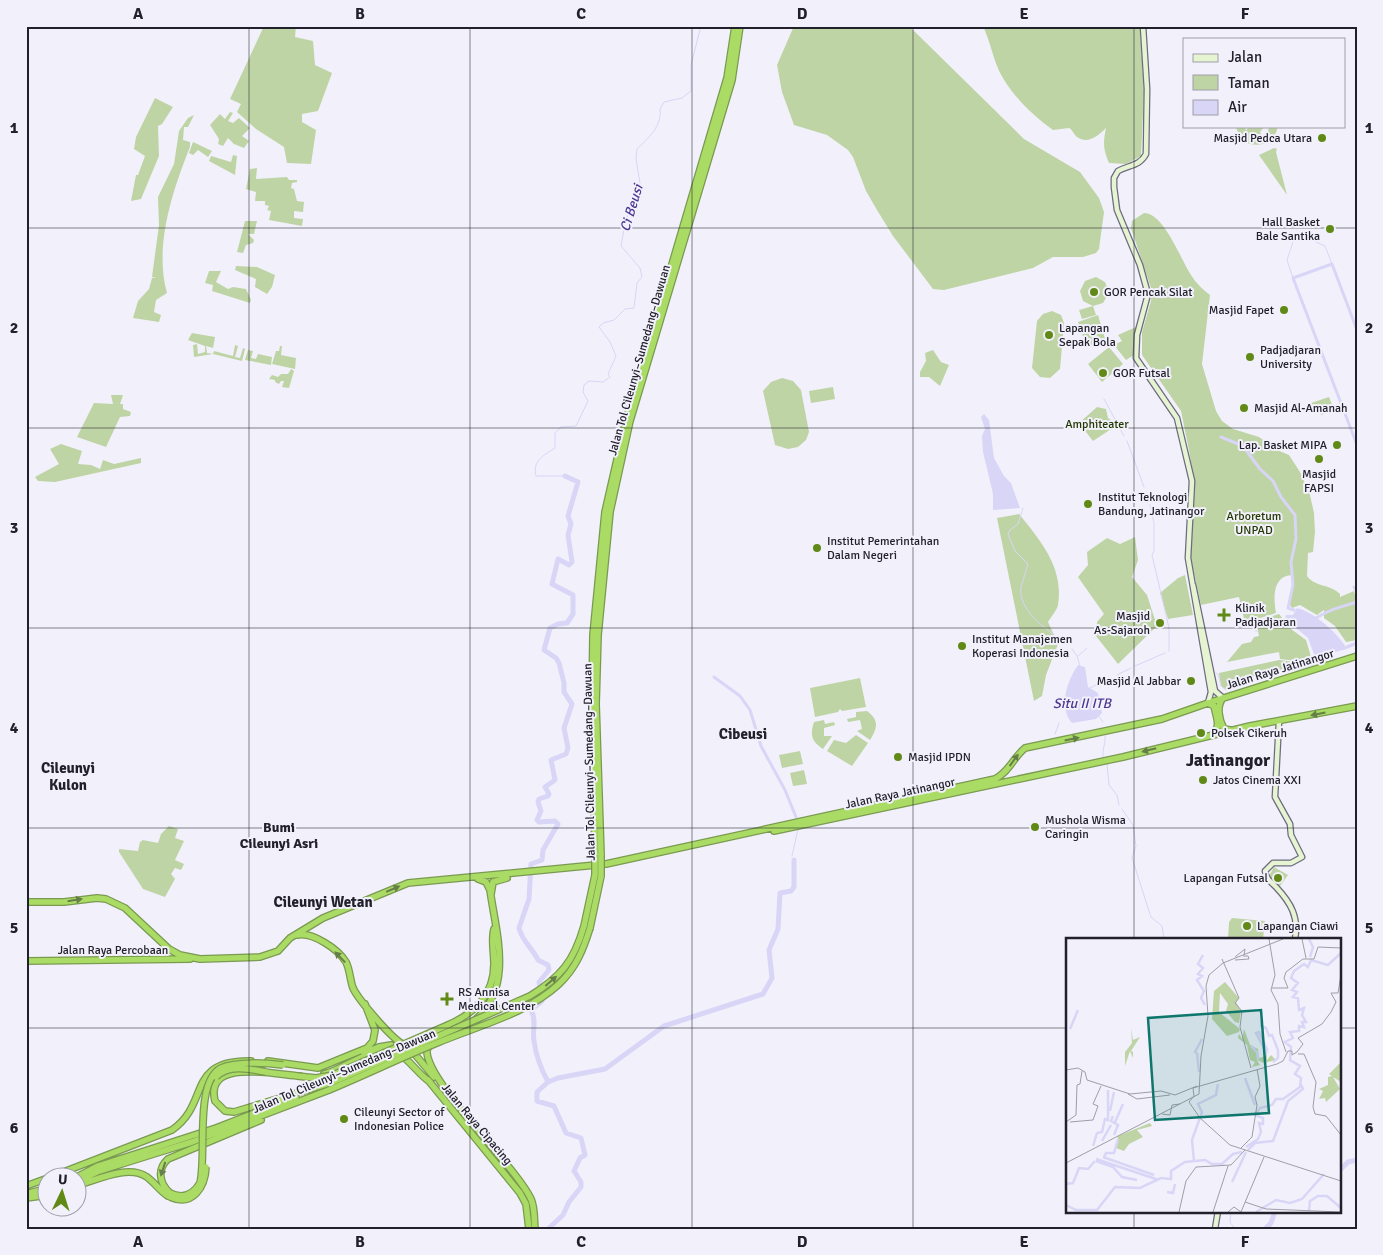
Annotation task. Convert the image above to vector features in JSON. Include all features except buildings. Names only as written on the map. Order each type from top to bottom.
[{"type":"highway","name":"Jalan Tol Cileunyi–Sumedang–Dawuan","points":[[598,855],[592,704],[593,635],[605,512],[626,420],[727,78],[736,26]]},
{"type":"highway","name":"Jalan Tol Cileunyi–Sumedang–Dawuan","points":[[88,1177],[249,1121],[329,1090],[504,1016],[548,993],[560,983],[578,961],[598,876],[597,655],[601,591],[610,512],[630,421],[732,80],[740,26]]},
{"type":"highway","name":"Jalan Raya Jatinangor","points":[[860,810],[995,779],[1005,773],[1016,756],[1024,748],[1162,720],[1223,698],[1357,656]]},
{"type":"highway","points":[[1223,698],[1218,707],[1220,718],[1224,729],[1230,730]]},
{"type":"highway","points":[[1208,703],[1214,706],[1217,720],[1218,727],[1214,734]]},
{"type":"highway","name":"Jalan Raya Jatinangor","points":[[316,922],[408,883],[597,869],[788,825],[1007,781],[1230,730],[1357,706]]},
{"type":"highway","points":[[1005,773],[1007,781]]},
{"type":"highway","name":"Jalan Raya Jatinangor","points":[[490,894],[491,885],[494,881],[530,874]]},
{"type":"highway","points":[[74,1168],[172,1130],[187,1115],[203,1082],[216,1066],[228,1061],[277,1061],[318,1068],[393,1042],[414,1046],[436,1040],[470,1024],[492,999],[497,988],[500,971],[490,894],[485,881],[466,879]]},
{"type":"highway","points":[[26,902],[64,902],[97,898],[114,902],[133,914],[175,952],[200,959]]},
{"type":"highway","points":[[316,922],[314,930],[318,938]]},
{"type":"highway","name":"Jalan Raya Percobaan","points":[[26,961],[173,960],[266,956],[278,951],[290,938],[316,922]]},
{"type":"highway","points":[[88,1183],[122,1173],[135,1172],[148,1178],[180,1200],[190,1198],[200,1192],[205,1182],[209,1096],[215,1078],[224,1071],[235,1068],[316,1078],[333,1075],[448,1025],[473,1011],[489,990],[494,974],[492,940],[495,924]]},
{"type":"highway","name":"Jalan Tol Cileunyi–Sumedang–Dawuan","points":[[88,1171],[98,1166],[249,1121],[333,1082],[502,1010],[545,987],[564,969],[574,955],[587,927]]},
{"type":"highway","points":[[290,938],[304,934],[318,938],[346,961],[353,988],[365,1004],[376,1030],[373,1041],[364,1051]]},
{"type":"highway","points":[[173,960],[175,952]]},
{"type":"highway","name":"Jalan Raya Cipacing","points":[[365,1004],[393,1042],[430,1082],[520,1193],[526,1204],[529,1229]]},
{"type":"highway","points":[[376,1030],[383,1026]]},
{"type":"highway","name":"Jalan Raya Cipacing","points":[[436,1040],[428,1050],[428,1062],[463,1112],[525,1188],[534,1207],[535,1229]]},
{"type":"highway","points":[[297,1076],[332,1072],[385,1050],[396,1053],[430,1082]]},
{"type":"highway","points":[[412,1052],[463,1112]]},
{"type":"highway","points":[[249,1121],[168,1159],[162,1166],[160,1176],[169,1194],[180,1196],[189,1194],[200,1183],[206,1092],[213,1075],[222,1068],[231,1065],[296,1065]]},
{"type":"highway","points":[[266,1072],[235,1072],[225,1075],[218,1081],[214,1090],[218,1105],[225,1111],[240,1111],[333,1082]]},
{"type":"highway","points":[[26,1186],[38,1182]]},
{"type":"main road","points":[[1143,26],[1147,89],[1146,154],[1143,160],[1135,165],[1118,171],[1114,178],[1114,187],[1117,210],[1140,264],[1148,294],[1137,336],[1136,358],[1177,418],[1192,481],[1187,549],[1211,692],[1208,703]]},
{"type":"main road","points":[[1192,582],[1196,591],[1215,691],[1223,698]]},
{"type":"main road","points":[[1279,721],[1277,729],[1279,744],[1275,798],[1290,824],[1291,835],[1302,857],[1295,862],[1272,864],[1265,871],[1269,880],[1283,895],[1295,913],[1297,925],[1295,938]]},
{"type":"main road","points":[[1272,723],[1277,729]]},
{"type":"main road","points":[[1215,1229],[1218,1212]]},
{"type":"green space","points":[[264,26],[296,26],[295,37],[313,41],[315,65],[332,73],[318,111],[302,114],[302,122],[316,130],[311,164],[287,163],[284,147],[256,129],[237,112],[241,104],[230,99]]},
{"type":"green space","points":[[794,26],[909,26],[1024,139],[1080,172],[1099,198],[1104,212],[1099,249],[1096,253],[1083,257],[1053,257],[1033,268],[944,290],[933,289],[893,236],[877,210],[866,191],[853,157],[848,150],[827,135],[794,125],[782,92],[777,65]]},
{"type":"green space","points":[[983,26],[1140,26],[1144,91],[1141,156],[1126,164],[1109,163],[1104,146],[1106,128],[1097,136],[1085,140],[1077,137],[1069,128],[1053,130],[1045,124],[1021,102],[1001,75]]},
{"type":"green space","points":[[155,98],[173,107],[162,124],[158,126],[159,156],[141,199],[131,201],[136,175],[138,175],[145,156],[134,149],[136,137]]},
{"type":"green space","points":[[230,112],[233,113],[228,121],[233,123],[239,118],[250,128],[242,136],[249,141],[244,148],[234,144],[228,138],[223,146],[218,144],[219,139],[210,125],[220,114],[225,119]]},
{"type":"green space","points":[[194,115],[188,127],[184,127],[183,140],[190,142],[190,147],[171,201],[167,220],[163,257],[167,293],[156,300],[154,312],[161,315],[159,322],[133,318],[138,301],[149,289],[152,278],[156,278],[152,277],[159,225],[158,197],[174,164],[179,131],[188,118]]},
{"type":"green space","points":[[1236,128],[1245,128],[1246,131],[1248,128],[1263,128],[1260,132],[1262,136],[1269,128],[1277,128],[1273,137],[1265,144],[1254,145],[1242,140]]},
{"type":"green space","points":[[193,142],[212,151],[208,157],[198,150],[193,155],[189,153]]},
{"type":"green space","points":[[1274,148],[1277,149],[1276,152],[1287,195],[1259,155]]},
{"type":"green space","points":[[233,155],[237,156],[235,175],[209,161],[211,156],[231,162]]},
{"type":"green space","points":[[257,168],[256,179],[287,177],[289,180],[297,180],[297,182],[292,183],[291,188],[294,189],[297,201],[304,202],[303,212],[294,211],[294,218],[303,219],[302,226],[269,220],[271,211],[267,210],[269,206],[265,205],[265,201],[255,201],[256,192],[246,189],[250,169]]},
{"type":"green space","name":"Arboretum UNPAD","points":[[1144,213],[1151,215],[1165,229],[1193,278],[1210,295],[1202,364],[1216,411],[1222,421],[1233,429],[1259,437],[1277,450],[1289,455],[1300,472],[1310,495],[1314,513],[1313,552],[1308,553],[1307,576],[1310,580],[1336,591],[1340,594],[1340,597],[1354,591],[1357,602],[1357,640],[1346,642],[1335,626],[1324,618],[1324,610],[1336,601],[1317,615],[1300,605],[1292,608],[1289,603],[1293,575],[1286,576],[1278,583],[1275,594],[1276,613],[1245,623],[1239,597],[1201,605],[1190,556],[1194,481],[1181,411],[1142,355],[1142,332],[1151,301],[1151,288],[1131,228],[1132,221]]},
{"type":"green space","points":[[245,221],[257,221],[254,234],[248,234],[254,240],[253,243],[246,245],[243,253],[237,252]]},
{"type":"green space","points":[[236,266],[257,267],[275,275],[272,287],[267,294],[255,287],[256,279],[235,270]]},
{"type":"green space","points":[[209,271],[221,271],[216,282],[228,289],[233,287],[246,289],[251,300],[250,303],[212,291],[213,285],[205,283]]},
{"type":"green space","name":"GOR Pencak Silat","points":[[1096,277],[1105,282],[1109,293],[1103,303],[1093,306],[1083,301],[1080,291],[1085,281]]},
{"type":"green space","points":[[1093,306],[1096,315],[1082,319],[1079,310]]},
{"type":"green space","name":"Lapangan Sepak Bola","points":[[1052,311],[1061,315],[1064,323],[1060,369],[1050,378],[1040,377],[1032,368],[1037,321],[1043,314]]},
{"type":"green space","points":[[1098,315],[1106,342],[1087,348],[1078,322]]},
{"type":"green space","points":[[1136,327],[1134,355],[1126,360],[1114,345],[1122,341],[1118,335]]},
{"type":"green space","points":[[192,333],[215,337],[213,348],[206,346],[207,353],[213,354],[194,357],[193,345],[197,344],[198,354],[205,352],[205,346],[188,340]]},
{"type":"green space","points":[[235,345],[238,346],[235,357],[240,358],[243,348],[245,349],[242,361],[213,354],[214,351],[233,356]]},
{"type":"green space","points":[[280,346],[282,346],[281,355],[296,358],[295,369],[272,364],[276,351],[279,351]]},
{"type":"green space","name":"GOR Futsal","points":[[1109,347],[1123,364],[1102,382],[1088,364]]},
{"type":"green space","points":[[248,350],[253,351],[251,358],[256,359],[258,354],[272,357],[271,365],[245,360]]},
{"type":"green space","points":[[933,350],[941,362],[949,365],[940,386],[929,377],[920,377],[920,372],[926,361],[925,353]]},
{"type":"green space","points":[[291,369],[294,371],[289,388],[282,387],[284,381],[281,381],[279,384],[275,380],[269,379],[272,375],[278,377],[281,374],[288,374]]},
{"type":"green space","points":[[782,378],[793,381],[801,390],[809,432],[806,440],[798,447],[788,449],[775,445],[763,391],[771,382]]},
{"type":"green space","points":[[833,387],[835,399],[811,403],[809,391]]},
{"type":"green space","points":[[111,395],[123,395],[120,404],[123,404],[123,409],[131,412],[130,416],[120,417],[106,447],[77,437],[94,403],[113,404]]},
{"type":"green space","points":[[1329,397],[1334,410],[1321,415],[1319,409],[1314,411],[1311,403]]},
{"type":"green space","name":"Amphiteater","points":[[1097,407],[1106,409],[1108,418],[1111,420],[1111,429],[1093,441],[1079,423]]},
{"type":"green space","points":[[61,444],[82,451],[78,464],[91,465],[100,469],[103,460],[114,464],[141,458],[141,463],[55,482],[38,481],[35,477],[59,464],[50,449]]},
{"type":"green space","points":[[1019,514],[1043,545],[1058,579],[1058,605],[1048,622],[1058,644],[1046,675],[1042,696],[1034,701],[997,518]]},
{"type":"green space","points":[[1135,537],[1138,560],[1132,577],[1147,595],[1157,626],[1118,664],[1096,636],[1097,622],[1104,614],[1078,577],[1088,565],[1087,552],[1107,538],[1120,544]]},
{"type":"green space","points":[[1185,575],[1193,615],[1168,619],[1160,593],[1178,578]]},
{"type":"green space","points":[[1279,614],[1291,629],[1306,640],[1312,660],[1305,662],[1280,659],[1279,652],[1227,662],[1242,644],[1251,642],[1254,637],[1259,636],[1256,621]]},
{"type":"green space","points":[[1279,660],[1302,663],[1313,661],[1314,665],[1300,669],[1278,670],[1242,680],[1226,690],[1221,686],[1219,673]]},
{"type":"green space","points":[[860,678],[866,707],[842,711],[840,709],[838,712],[815,717],[810,688]]},
{"type":"green space","points":[[867,711],[874,718],[876,724],[875,731],[870,740],[857,731],[862,729],[860,720],[848,722],[847,719],[856,717],[856,712]]},
{"type":"green space","points":[[824,720],[825,724],[834,722],[835,725],[824,728],[824,736],[832,736],[823,749],[812,737],[812,731],[814,722]]},
{"type":"green space","points":[[856,735],[868,743],[852,766],[827,751],[834,740],[846,743]]},
{"type":"green space","points":[[800,751],[803,764],[782,768],[779,755]]},
{"type":"green space","points":[[804,770],[807,784],[793,786],[790,773]]},
{"type":"green space","points":[[169,826],[178,829],[175,838],[184,841],[175,860],[184,864],[181,870],[175,868],[171,874],[175,879],[165,897],[143,889],[119,852],[119,849],[138,851],[140,842],[143,840],[158,843],[161,834]]},
{"type":"green space","name":"Lapangan Futsal","points":[[1274,867],[1288,875],[1280,886],[1274,884],[1269,876]]},
{"type":"green space","name":"Lapangan Ciawi","points":[[1232,918],[1265,921],[1263,938],[1228,938],[1229,922]]},
{"type":"water","points":[[984,414],[989,420],[994,458],[1004,476],[1011,483],[1020,508],[993,510],[993,494],[983,452],[982,436],[985,429],[981,417]]},
{"type":"water","points":[[1297,608],[1311,614],[1325,624],[1347,649],[1315,657],[1308,638],[1285,619],[1286,615],[1293,615]]},
{"type":"water","name":"Situ II ITB","points":[[1078,665],[1085,667],[1088,687],[1098,693],[1102,713],[1096,719],[1072,723],[1065,709],[1065,702],[1070,679]]},
{"type":"waterway","name":"Ci Beusi","points":[[565,476],[536,476],[537,462],[555,448],[555,433],[561,427],[576,426],[588,401],[583,392],[584,385],[589,381],[603,382],[610,377],[608,374],[616,356],[610,342],[599,327],[603,323],[614,320],[625,309],[634,308],[637,283],[642,277],[640,268],[621,246],[625,223],[640,183],[636,159],[637,149],[657,127],[660,109],[664,102],[682,98],[691,91],[691,65],[701,26]]},
{"type":"waterway","points":[[1293,278],[1287,260],[1296,233],[1325,246],[1332,264]]},
{"type":"waterway","points":[[1357,330],[1332,264],[1293,278],[1357,445]]},
{"type":"waterway","points":[[1104,399],[1124,436]]},
{"type":"waterway","points":[[1221,437],[1243,446],[1260,469],[1273,481],[1281,497],[1295,515],[1296,539],[1291,562],[1293,585],[1288,608],[1294,610]]},
{"type":"waterway","points":[[1127,441],[1144,487]]},
{"type":"waterway","name":"Ci Beusi","points":[[548,1082],[536,1052],[534,1018],[531,1010],[542,1001],[539,982],[549,970],[548,965],[538,960],[519,928],[529,899],[531,864],[542,860],[543,850],[558,824],[555,821],[539,822],[537,820],[541,811],[538,802],[539,799],[548,796],[549,794],[545,787],[555,780],[551,760],[566,754],[568,748],[564,728],[572,704],[564,692],[564,683],[559,663],[556,658],[544,650],[550,628],[558,624],[567,623],[573,614],[573,595],[552,584],[558,559],[569,565],[572,562],[568,535],[571,524],[568,516],[578,482],[565,476]]},
{"type":"waterway","points":[[1146,492],[1149,500]]},
{"type":"waterway","points":[[1150,505],[1154,523],[1154,551],[1152,555],[1169,628],[1169,651]]},
{"type":"waterway","points":[[1023,508],[1018,524],[1008,534],[1015,551],[1028,564],[1021,587],[1021,596],[1024,604],[1035,619],[1063,641]]},
{"type":"waterway","points":[[1354,587],[1357,592]]},
{"type":"waterway","points":[[1316,618],[1331,610],[1357,602]]},
{"type":"waterway","points":[[1347,647],[1357,643]]},
{"type":"waterway","points":[[1078,656],[1087,648]]},
{"type":"waterway","points":[[1072,649],[1077,656],[1080,666]]},
{"type":"waterway","points":[[1135,666],[1165,653]]},
{"type":"waterway","points":[[1216,673],[1218,674],[1221,686],[1226,690],[1242,680],[1278,670],[1299,670],[1314,664]]},
{"type":"waterway","points":[[1117,675],[1131,668]]},
{"type":"waterway","points":[[714,677],[740,696],[750,710],[761,746],[785,790],[796,817]]},
{"type":"waterway","points":[[1090,688],[1107,679]]},
{"type":"waterway","points":[[1098,715],[1103,722]]},
{"type":"waterway","points":[[1055,734],[1059,723]]},
{"type":"waterway","points":[[1103,758],[1105,736]]},
{"type":"waterway","points":[[1107,764],[1109,785],[1117,795],[1119,805]]},
{"type":"waterway","points":[[1122,809],[1133,825],[1136,846],[1132,858],[1149,911],[1151,917],[1162,926],[1164,938]]},
{"type":"waterway","points":[[792,856],[798,829]]},
{"type":"waterway","points":[[548,1229],[563,1215],[569,1202],[581,1187],[581,1182],[574,1171],[580,1158],[585,1155],[581,1138],[566,1133],[554,1106],[537,1101],[537,1092],[548,1082],[558,1078],[605,1069],[664,1026],[763,994],[772,978],[769,950],[778,929],[780,893],[791,891],[794,887],[794,860]]},
{"type":"waterway","points":[[1340,1170],[1348,1162],[1357,1160]]},
{"type":"waterway","points":[[1231,1212],[1230,1222],[1235,1229]]},
{"type":"waterway","points":[[1265,1229],[1271,1223],[1275,1212]]},
{"type":"place","name":"Masjid Pedca Utara","points":[[1322,138]]},
{"type":"place","name":"Hall Basket Bale Santika","points":[[1330,229]]},
{"type":"place","name":"GOR Pencak Silat","points":[[1094,292]]},
{"type":"place","name":"Masjid Fapet","points":[[1284,310]]},
{"type":"place","name":"Lapangan Sepak Bola","points":[[1049,335]]},
{"type":"place","name":"Padjadjaran University","points":[[1250,357]]},
{"type":"place","name":"GOR Futsal","points":[[1103,373]]},
{"type":"place","name":"Masjid Al-Amanah","points":[[1244,408]]},
{"type":"place","name":"Lap. Basket MIPA","points":[[1337,445]]},
{"type":"place","name":"Masjid FAPSI","points":[[1319,459]]},
{"type":"place","name":"Institut Teknologi Bandung, Jatinangor","points":[[1088,504]]},
{"type":"place","name":"Institut Pemerintahan Dalam Negeri","points":[[817,548]]},
{"type":"place","name":"Klinik Padjadjaran","points":[[1224,615]]},
{"type":"place","name":"Masjid As-Sajaroh","points":[[1160,623]]},
{"type":"place","name":"Institut Manajemen Koperasi Indonesia","points":[[962,646]]},
{"type":"place","name":"Masjid Al Jabbar","points":[[1191,681]]},
{"type":"place","name":"Polsek Cikeruh","points":[[1201,733]]},
{"type":"place","name":"Masjid IPDN","points":[[898,757]]},
{"type":"place","name":"Jatos Cinema XXI","points":[[1203,780]]},
{"type":"place","name":"Mushola Wisma Caringin","points":[[1035,827]]},
{"type":"place","name":"Lapangan Futsal","points":[[1278,878]]},
{"type":"place","name":"Lapangan Ciawi","points":[[1247,926]]},
{"type":"place","name":"RS Annisa Medical Center","points":[[447,999]]},
{"type":"place","name":"Cileunyi Sector of Indonesian Police","points":[[344,1119]]},
{"type":"district","name":"Cibeusi","points":[[743,734]]},
{"type":"district","name":"Jatinangor","points":[[1228,760]]},
{"type":"district","name":"Cileunyi Kulon","points":[[68,776]]},
{"type":"district","name":"Bumi Cileunyi Asri","points":[[279,836]]},
{"type":"district","name":"Cileunyi Wetan","points":[[323,902]]}]
